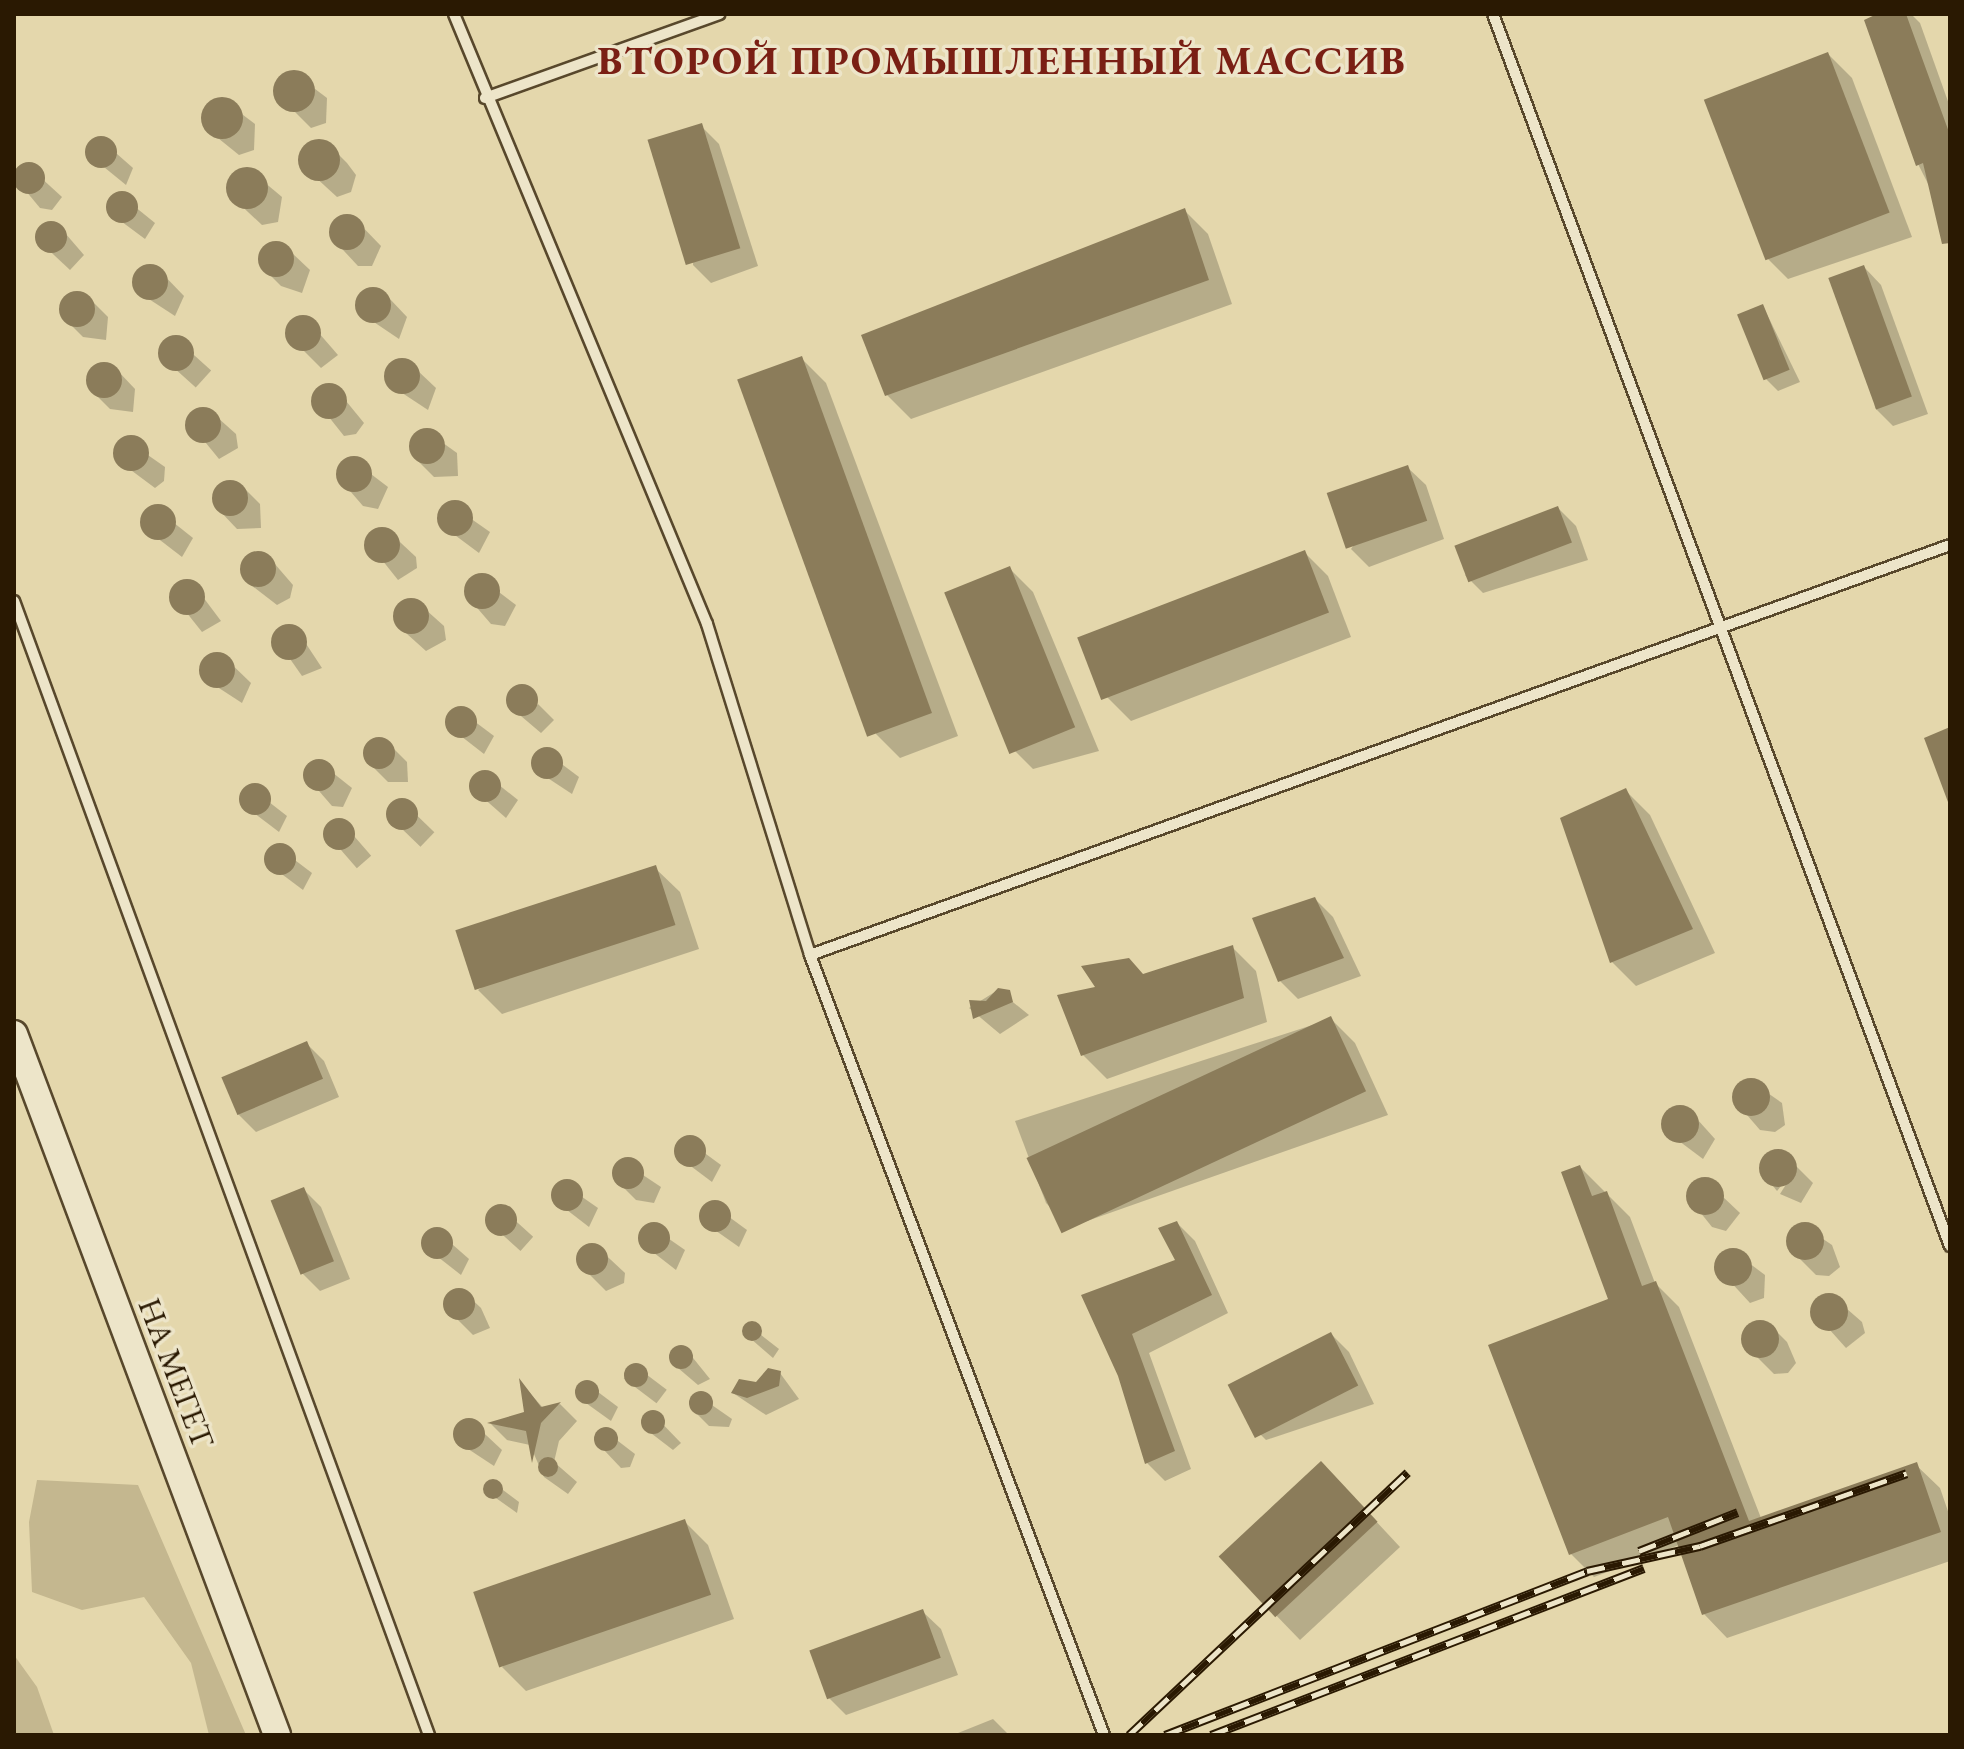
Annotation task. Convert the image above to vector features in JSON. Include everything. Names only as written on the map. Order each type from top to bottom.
[{"type":"street","name":"НА МЕГЕТ","points":[[14,1034],[277,1735]]},
{"type":"lane","points":[[454,14],[485,98],[707,624],[810,955],[1104,1735]]},
{"type":"lane","points":[[485,98],[719,14]]},
{"type":"lane","points":[[1493,14],[1950,1246]]},
{"type":"lane","points":[[810,955],[1950,545]]},
{"type":"lane","points":[[14,601],[429,1735]]},
{"type":"shaded area","points":[[37,1480],[138,1485],[246,1735],[209,1735],[191,1663],[144,1597],[82,1610],[32,1592],[29,1522]]},
{"type":"shaded area","points":[[14,1655],[37,1687],[54,1735],[14,1735]]},
{"type":"building","points":[[1877,14],[1906,14],[1950,135],[1950,243],[1942,244],[1923,163],[1916,166],[1864,20]]},
{"type":"building","points":[[1828,52],[1890,213],[1765,260],[1704,100]]},
{"type":"building","points":[[294,70],[309,76],[315,91],[309,106],[294,112],[279,106],[273,91],[279,76]]},
{"type":"building","points":[[222,97],[237,103],[243,118],[237,133],[222,139],[207,133],[201,118],[207,103]]},
{"type":"building","points":[[702,123],[740,248],[686,265],[647,140]]},
{"type":"building","points":[[101,136],[112,141],[117,152],[112,163],[101,168],[90,163],[85,152],[90,141]]},
{"type":"building","points":[[319,139],[334,145],[340,160],[334,175],[319,181],[304,175],[298,160],[304,145]]},
{"type":"building","points":[[29,162],[40,167],[45,178],[40,189],[29,194],[18,189],[13,178],[18,167]]},
{"type":"building","points":[[247,167],[262,173],[268,188],[262,203],[247,209],[232,203],[226,188],[232,173]]},
{"type":"building","points":[[122,191],[133,196],[138,207],[133,218],[122,223],[111,218],[106,207],[111,196]]},
{"type":"building","points":[[1185,208],[1209,280],[885,396],[861,335]]},
{"type":"building","points":[[347,214],[360,219],[365,232],[360,245],[347,250],[334,245],[329,232],[334,219]]},
{"type":"building","points":[[51,221],[62,226],[67,237],[62,248],[51,253],[40,248],[35,237],[40,226]]},
{"type":"building","points":[[276,241],[289,246],[294,259],[289,272],[276,277],[263,272],[258,259],[263,246]]},
{"type":"building","points":[[150,264],[163,269],[168,282],[163,295],[150,300],[137,295],[132,282],[137,269]]},
{"type":"building","points":[[1864,265],[1912,397],[1876,410],[1828,278]]},
{"type":"building","points":[[373,287],[386,292],[391,305],[386,318],[373,323],[360,318],[355,305],[360,292]]},
{"type":"building","points":[[77,291],[90,296],[95,309],[90,322],[77,327],[64,322],[59,309],[64,296]]},
{"type":"building","points":[[1763,304],[1790,370],[1764,380],[1737,314]]},
{"type":"building","points":[[303,315],[316,320],[321,333],[316,346],[303,351],[290,346],[285,333],[290,320]]},
{"type":"building","points":[[176,335],[189,340],[194,353],[189,366],[176,371],[163,366],[158,353],[163,340]]},
{"type":"building","points":[[802,356],[932,713],[867,737],[737,380]]},
{"type":"building","points":[[402,358],[415,363],[420,376],[415,389],[402,394],[389,389],[384,376],[389,363]]},
{"type":"building","points":[[104,362],[117,367],[122,380],[117,393],[104,398],[91,393],[86,380],[91,367]]},
{"type":"building","points":[[329,383],[342,388],[347,401],[342,414],[329,419],[316,414],[311,401],[316,388]]},
{"type":"building","points":[[203,407],[216,412],[221,425],[216,438],[203,443],[190,438],[185,425],[190,412]]},
{"type":"building","points":[[427,428],[440,433],[445,446],[440,459],[427,464],[414,459],[409,446],[414,433]]},
{"type":"building","points":[[131,435],[144,440],[149,453],[144,466],[131,471],[118,466],[113,453],[118,440]]},
{"type":"building","points":[[354,456],[367,461],[372,474],[367,487],[354,492],[341,487],[336,474],[341,461]]},
{"type":"building","points":[[1408,465],[1427,521],[1346,549],[1327,493]]},
{"type":"building","points":[[230,480],[243,485],[248,498],[243,511],[230,516],[217,511],[212,498],[217,485]]},
{"type":"building","points":[[455,500],[468,505],[473,518],[468,531],[455,536],[442,531],[437,518],[442,505]]},
{"type":"building","points":[[158,504],[171,509],[176,522],[171,535],[158,540],[145,535],[140,522],[145,509]]},
{"type":"building","points":[[1558,506],[1572,542],[1468,582],[1454,546]]},
{"type":"building","points":[[382,527],[395,532],[400,545],[395,558],[382,563],[369,558],[364,545],[369,532]]},
{"type":"building","points":[[1305,550],[1329,613],[1101,700],[1077,637]]},
{"type":"building","points":[[258,551],[271,556],[276,569],[271,582],[258,587],[245,582],[240,569],[245,556]]},
{"type":"building","points":[[1010,566],[1075,727],[1009,754],[944,593]]},
{"type":"building","points":[[482,573],[495,578],[500,591],[495,604],[482,609],[469,604],[464,591],[469,578]]},
{"type":"building","points":[[187,579],[200,584],[205,597],[200,610],[187,615],[174,610],[169,597],[174,584]]},
{"type":"building","points":[[411,598],[424,603],[429,616],[424,629],[411,634],[398,629],[393,616],[398,603]]},
{"type":"building","points":[[289,624],[302,629],[307,642],[302,655],[289,660],[276,655],[271,642],[276,629]]},
{"type":"building","points":[[217,652],[230,657],[235,670],[230,683],[217,688],[204,683],[199,670],[204,657]]},
{"type":"building","points":[[522,684],[533,689],[538,700],[533,711],[522,716],[511,711],[506,700],[511,689]]},
{"type":"building","points":[[461,706],[472,711],[477,722],[472,733],[461,738],[450,733],[445,722],[450,711]]},
{"type":"building","points":[[1950,727],[1950,802],[1948,802],[1924,738]]},
{"type":"building","points":[[379,737],[390,742],[395,753],[390,764],[379,769],[368,764],[363,753],[368,742]]},
{"type":"building","points":[[547,747],[558,752],[563,763],[558,774],[547,779],[536,774],[531,763],[536,752]]},
{"type":"building","points":[[319,759],[330,764],[335,775],[330,786],[319,791],[308,786],[303,775],[308,764]]},
{"type":"building","points":[[485,770],[496,775],[501,786],[496,797],[485,802],[474,797],[469,786],[474,775]]},
{"type":"building","points":[[255,783],[266,788],[271,799],[266,810],[255,815],[244,810],[239,799],[244,788]]},
{"type":"building","points":[[1626,788],[1693,929],[1610,963],[1560,818]]},
{"type":"building","points":[[402,798],[413,803],[418,814],[413,825],[402,830],[391,825],[386,814],[391,803]]},
{"type":"building","points":[[339,818],[350,823],[355,834],[350,845],[339,850],[328,845],[323,834],[328,823]]},
{"type":"building","points":[[280,843],[291,848],[296,859],[291,870],[280,875],[269,870],[264,859],[269,848]]},
{"type":"building","points":[[656,865],[675,925],[475,990],[455,930]]},
{"type":"building","points":[[1315,897],[1344,958],[1278,982],[1252,918]]},
{"type":"building","points":[[1233,945],[1244,998],[1081,1056],[1057,995],[1095,987],[1081,966],[1129,958],[1143,974]]},
{"type":"building","points":[[998,988],[1010,990],[1013,1002],[973,1019],[969,1000],[986,1001]]},
{"type":"building","points":[[1331,1016],[1366,1091],[1062,1233],[1026,1158]]},
{"type":"building","points":[[307,1041],[323,1079],[237,1115],[221,1077]]},
{"type":"building","points":[[1751,1078],[1764,1084],[1770,1097],[1764,1110],[1751,1116],[1738,1110],[1732,1097],[1738,1084]]},
{"type":"building","points":[[1680,1105],[1693,1111],[1699,1124],[1693,1137],[1680,1143],[1667,1137],[1661,1124],[1667,1111]]},
{"type":"building","points":[[690,1135],[701,1140],[706,1151],[701,1162],[690,1167],[679,1162],[674,1151],[679,1140]]},
{"type":"building","points":[[1778,1149],[1791,1155],[1797,1168],[1791,1181],[1778,1187],[1765,1181],[1759,1168],[1765,1155]]},
{"type":"building","points":[[628,1157],[639,1162],[644,1173],[639,1184],[628,1189],[617,1184],[612,1173],[617,1162]]},
{"type":"building","points":[[1580,1165],[1592,1196],[1607,1191],[1642,1286],[1656,1281],[1749,1521],[1917,1462],[1941,1532],[1702,1615],[1668,1517],[1569,1555],[1488,1345],[1608,1299],[1561,1172]]},
{"type":"building","points":[[1705,1177],[1718,1183],[1724,1196],[1718,1209],[1705,1215],[1692,1209],[1686,1196],[1692,1183]]},
{"type":"building","points":[[567,1179],[578,1184],[583,1195],[578,1206],[567,1211],[556,1206],[551,1195],[556,1184]]},
{"type":"building","points":[[304,1187],[334,1261],[301,1275],[271,1200]]},
{"type":"building","points":[[715,1200],[726,1205],[731,1216],[726,1227],[715,1232],[704,1227],[699,1216],[704,1205]]},
{"type":"building","points":[[501,1204],[512,1209],[517,1220],[512,1231],[501,1236],[490,1231],[485,1220],[490,1209]]},
{"type":"building","points":[[1177,1221],[1212,1295],[1132,1334],[1175,1451],[1145,1464],[1118,1376],[1081,1295],[1175,1260],[1158,1228]]},
{"type":"building","points":[[654,1222],[665,1227],[670,1238],[665,1249],[654,1254],[643,1249],[638,1238],[643,1227]]},
{"type":"building","points":[[1805,1222],[1818,1228],[1824,1241],[1818,1254],[1805,1260],[1792,1254],[1786,1241],[1792,1228]]},
{"type":"building","points":[[437,1227],[448,1232],[453,1243],[448,1254],[437,1259],[426,1254],[421,1243],[426,1232]]},
{"type":"building","points":[[592,1243],[603,1248],[608,1259],[603,1270],[592,1275],[581,1270],[576,1259],[581,1248]]},
{"type":"building","points":[[1733,1248],[1746,1254],[1752,1267],[1746,1280],[1733,1286],[1720,1280],[1714,1267],[1720,1254]]},
{"type":"building","points":[[459,1288],[470,1293],[475,1304],[470,1315],[459,1320],[448,1315],[443,1304],[448,1293]]},
{"type":"building","points":[[1829,1293],[1842,1299],[1848,1312],[1842,1325],[1829,1331],[1816,1325],[1810,1312],[1816,1299]]},
{"type":"building","points":[[1760,1320],[1773,1326],[1779,1339],[1773,1352],[1760,1358],[1747,1352],[1741,1339],[1747,1326]]},
{"type":"building","points":[[752,1321],[759,1324],[762,1331],[759,1338],[752,1341],[745,1338],[742,1331],[745,1324]]},
{"type":"building","points":[[1331,1332],[1358,1385],[1255,1438],[1228,1385]]},
{"type":"building","points":[[681,1345],[692,1352],[693,1357],[686,1368],[681,1369],[670,1362],[669,1357],[676,1346]]},
{"type":"building","points":[[636,1363],[645,1366],[648,1375],[645,1384],[636,1387],[627,1384],[624,1375],[627,1366]]},
{"type":"building","points":[[768,1368],[781,1371],[779,1386],[747,1398],[731,1393],[739,1379],[756,1382]]},
{"type":"building","points":[[519,1378],[541,1407],[561,1402],[541,1423],[532,1463],[526,1431],[487,1423],[524,1412]]},
{"type":"building","points":[[587,1380],[596,1383],[599,1392],[596,1401],[587,1404],[578,1401],[575,1392],[578,1383]]},
{"type":"building","points":[[701,1391],[710,1394],[713,1403],[710,1412],[701,1415],[692,1412],[689,1403],[692,1394]]},
{"type":"building","points":[[653,1410],[662,1413],[665,1422],[662,1431],[653,1434],[644,1431],[641,1422],[644,1413]]},
{"type":"building","points":[[469,1418],[480,1423],[485,1434],[480,1445],[469,1450],[458,1445],[453,1434],[458,1423]]},
{"type":"building","points":[[606,1427],[615,1430],[618,1439],[615,1448],[606,1451],[597,1448],[594,1439],[597,1430]]},
{"type":"building","points":[[548,1457],[555,1460],[558,1467],[555,1474],[548,1477],[541,1474],[538,1467],[541,1460]]},
{"type":"building","points":[[1321,1461],[1378,1522],[1275,1617],[1219,1556]]},
{"type":"building","points":[[493,1479],[500,1482],[503,1489],[500,1496],[493,1499],[486,1496],[483,1489],[486,1482]]},
{"type":"building","points":[[685,1519],[711,1595],[499,1668],[473,1592]]},
{"type":"building","points":[[923,1609],[941,1658],[827,1699],[809,1650]]},
{"type":"railway","points":[[1129,1735],[1408,1472]]},
{"type":"railway","points":[[1165,1735],[1587,1571],[1700,1546],[1907,1473]]},
{"type":"railway","points":[[1639,1551],[1738,1512]]},
{"type":"railway","points":[[1211,1735],[1644,1568]]},
{"type":"district","name":"ВТОРОЙ ПРОМЫШЛЕННЫЙ МАССИВ","points":[[1002,60]]}]
